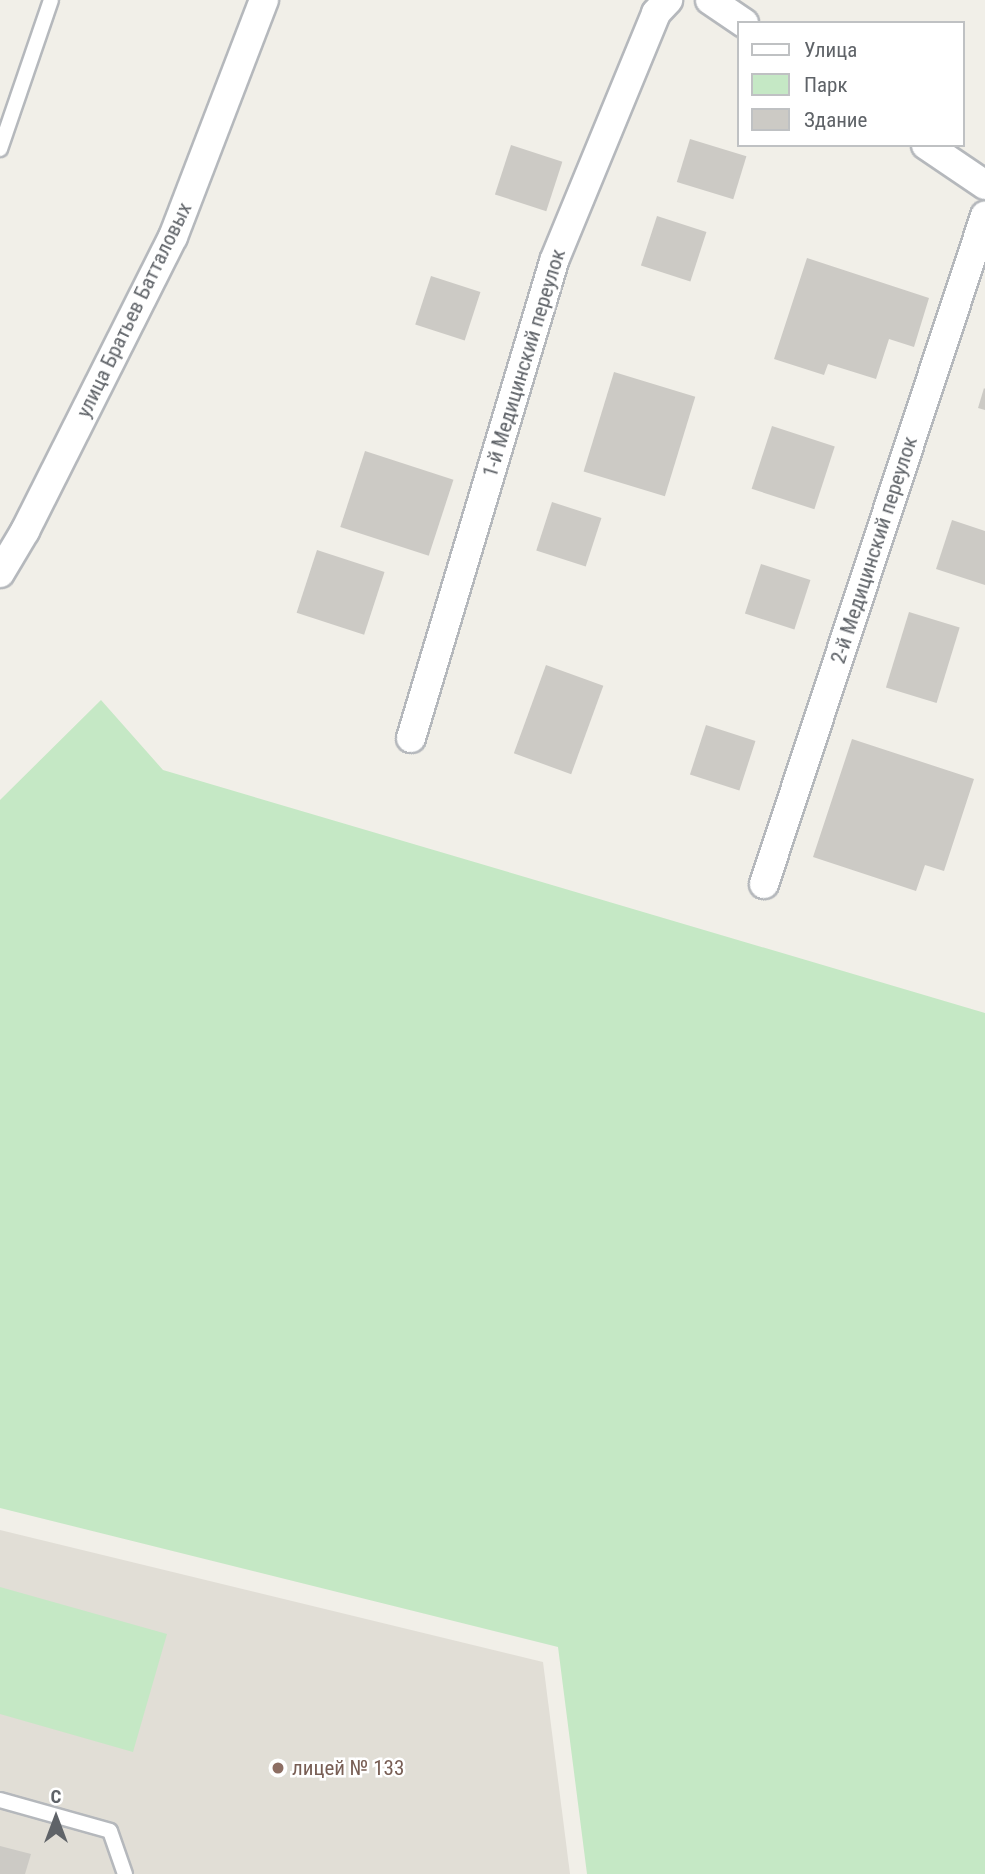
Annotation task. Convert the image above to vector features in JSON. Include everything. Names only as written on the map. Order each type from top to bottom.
[{"type":"street","name":"улица Братьев Батталовых","points":[[0,573],[25,531],[173,237],[264,0]]},
{"type":"street","name":"1-й Медицинский переулок","points":[[411,738],[554,261],[656,13],[668,0]]},
{"type":"street","points":[[710,0],[741,21]]},
{"type":"street","points":[[929,147],[985,185]]},
{"type":"street","name":"2-й Медицинский переулок","points":[[764,884],[985,216]]},
{"type":"lane","points":[[0,149],[51,0]]},
{"type":"lane","points":[[0,1800],[110,1831],[125,1874]]},
{"type":"shaded area","name":"лицей № 133","points":[[0,1530],[543,1662],[570,1874],[0,1874]]},
{"type":"green space","points":[[101,700],[163,770],[985,1013],[985,1874],[587,1874],[558,1647],[0,1508],[0,800]]},
{"type":"green space","points":[[0,1587],[167,1634],[133,1752],[0,1714]]},
{"type":"building","points":[[690,139],[746,156],[733,199],[677,182]]},
{"type":"building","points":[[511,145],[562,162],[546,211],[495,194]]},
{"type":"building","points":[[657,216],[706,232],[690,282],[641,265]]},
{"type":"building","points":[[807,258],[929,298],[914,347],[889,339],[876,379],[828,364],[824,375],[774,359]]},
{"type":"building","points":[[431,276],[480,292],[465,341],[415,325]]},
{"type":"building","points":[[614,372],[695,397],[665,496],[584,471]]},
{"type":"building","points":[[985,389],[985,410],[978,408]]},
{"type":"building","points":[[772,426],[835,446],[814,509],[752,489]]},
{"type":"building","points":[[365,451],[453,480],[429,556],[340,527]]},
{"type":"building","points":[[552,502],[601,518],[586,567],[536,551]]},
{"type":"building","points":[[952,520],[985,531],[985,585],[936,569]]},
{"type":"building","points":[[317,550],[385,572],[364,635],[297,613]]},
{"type":"building","points":[[761,564],[810,580],[794,630],[745,613]]},
{"type":"building","points":[[909,612],[960,627],[937,703],[886,688]]},
{"type":"building","points":[[546,665],[603,686],[571,774],[514,753]]},
{"type":"building","points":[[706,725],[755,741],[739,791],[690,774]]},
{"type":"building","points":[[852,739],[974,779],[944,871],[925,865],[916,891],[813,857]]},
{"type":"building","points":[[0,1846],[31,1854],[25,1874],[0,1874]]},
{"type":"place","name":"лицей № 133","points":[[278,1768]]}]
